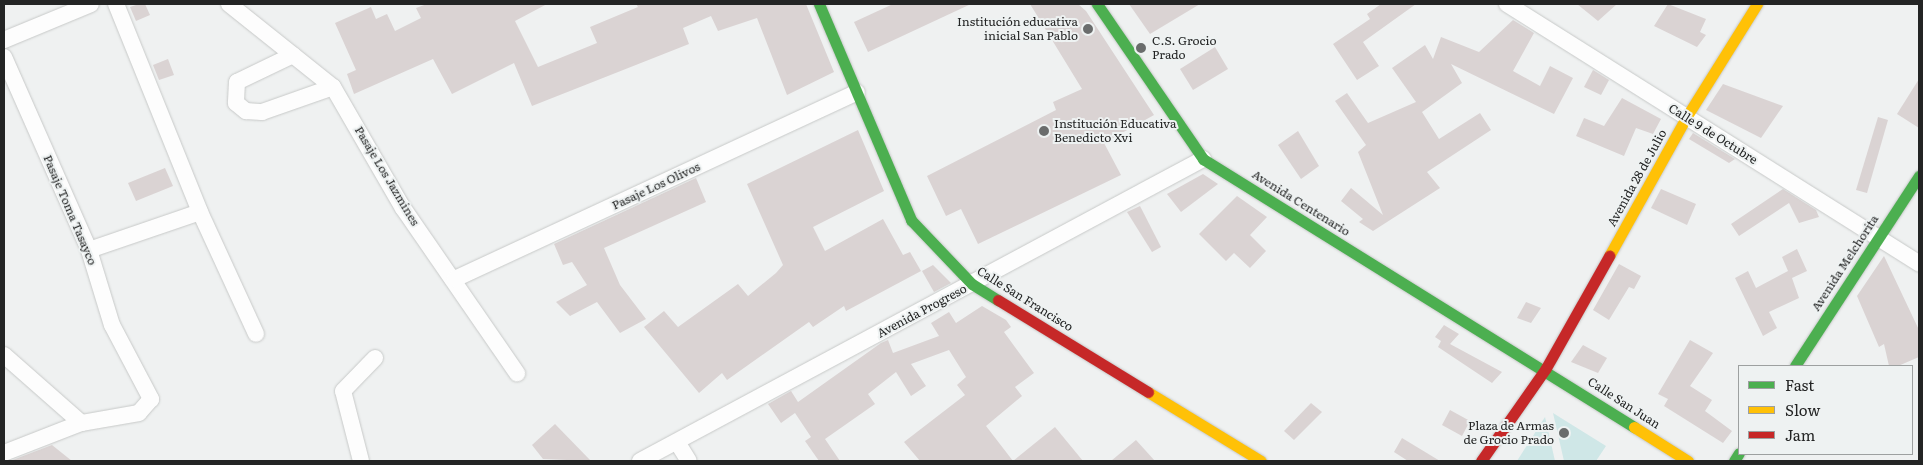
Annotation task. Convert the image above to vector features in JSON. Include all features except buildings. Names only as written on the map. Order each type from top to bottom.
[{"type":"main road","name":"Calle San Francisco","points":[[819,4],[911,220],[972,284],[1261,461]]},
{"type":"main road","name":"Avenida Centenario","points":[[1097,4],[1203,159],[1546,368]]},
{"type":"main road","name":"Avenida 28 de Julio","points":[[1481,461],[1546,368],[1686,116],[1757,4]]},
{"type":"main road","name":"Avenida Melchorita","points":[[1795,365],[1876,238],[1919,176]]},
{"type":"main road","name":"Calle San Juan","points":[[1546,368],[1688,461]]},
{"type":"street","points":[[4,40],[91,4]]},
{"type":"street","points":[[116,4],[200,212],[256,334]]},
{"type":"street","name":"Pasaje Los Jazmines","points":[[229,4],[333,86],[403,208],[455,279],[517,373]]},
{"type":"street","name":"Calle 9 de Octubre","points":[[1507,4],[1876,238],[1919,263]]},
{"type":"street","points":[[294,55],[237,82],[236,103],[246,111],[262,112],[333,86]]},
{"type":"street","name":"Pasaje Toma Tasayco","points":[[4,57],[89,250],[112,325],[150,391],[148,407],[139,413],[81,423]]},
{"type":"street","name":"Pasaje Los Olivos","points":[[455,279],[856,92]]},
{"type":"street","name":"Avenida Progreso","points":[[640,461],[1203,159]]},
{"type":"street","points":[[89,250],[200,212]]},
{"type":"street","points":[[4,355],[81,423],[4,453]]},
{"type":"street","points":[[361,461],[343,391],[375,358]]},
{"type":"street","points":[[677,442],[689,461]]},
{"type":"shaded area","points":[[1553,413],[1606,446],[1596,461],[1564,461]]},
{"type":"shaded area","points":[[1545,417],[1555,461],[1517,461]]},
{"type":"traffic: fast","points":[[819,4],[911,220],[972,284],[998,300]]},
{"type":"traffic: fast","points":[[1097,4],[1203,159],[1634,427]]},
{"type":"traffic: fast","points":[[1796,365],[1919,176]]},
{"type":"traffic: fast","points":[[1734,461],[1738,455]]},
{"type":"traffic: slow","points":[[1609,256],[1687,116],[1757,4]]},
{"type":"traffic: slow","points":[[1148,392],[1261,461]]},
{"type":"traffic: slow","points":[[1634,427],[1688,461]]},
{"type":"traffic: jam","points":[[1481,461],[1546,368],[1609,256]]},
{"type":"traffic: jam","points":[[998,300],[1148,392]]},
{"type":"place","name":"Institución educativa inicial San Pablo","points":[[1088,29]]},
{"type":"place","name":"C.S. Grocio Prado","points":[[1141,48]]},
{"type":"place","name":"Institución Educativa Benedicto Xvi","points":[[1044,131]]},
{"type":"place","name":"Plaza de Armas de Grocio Prado","points":[[1564,433]]}]
